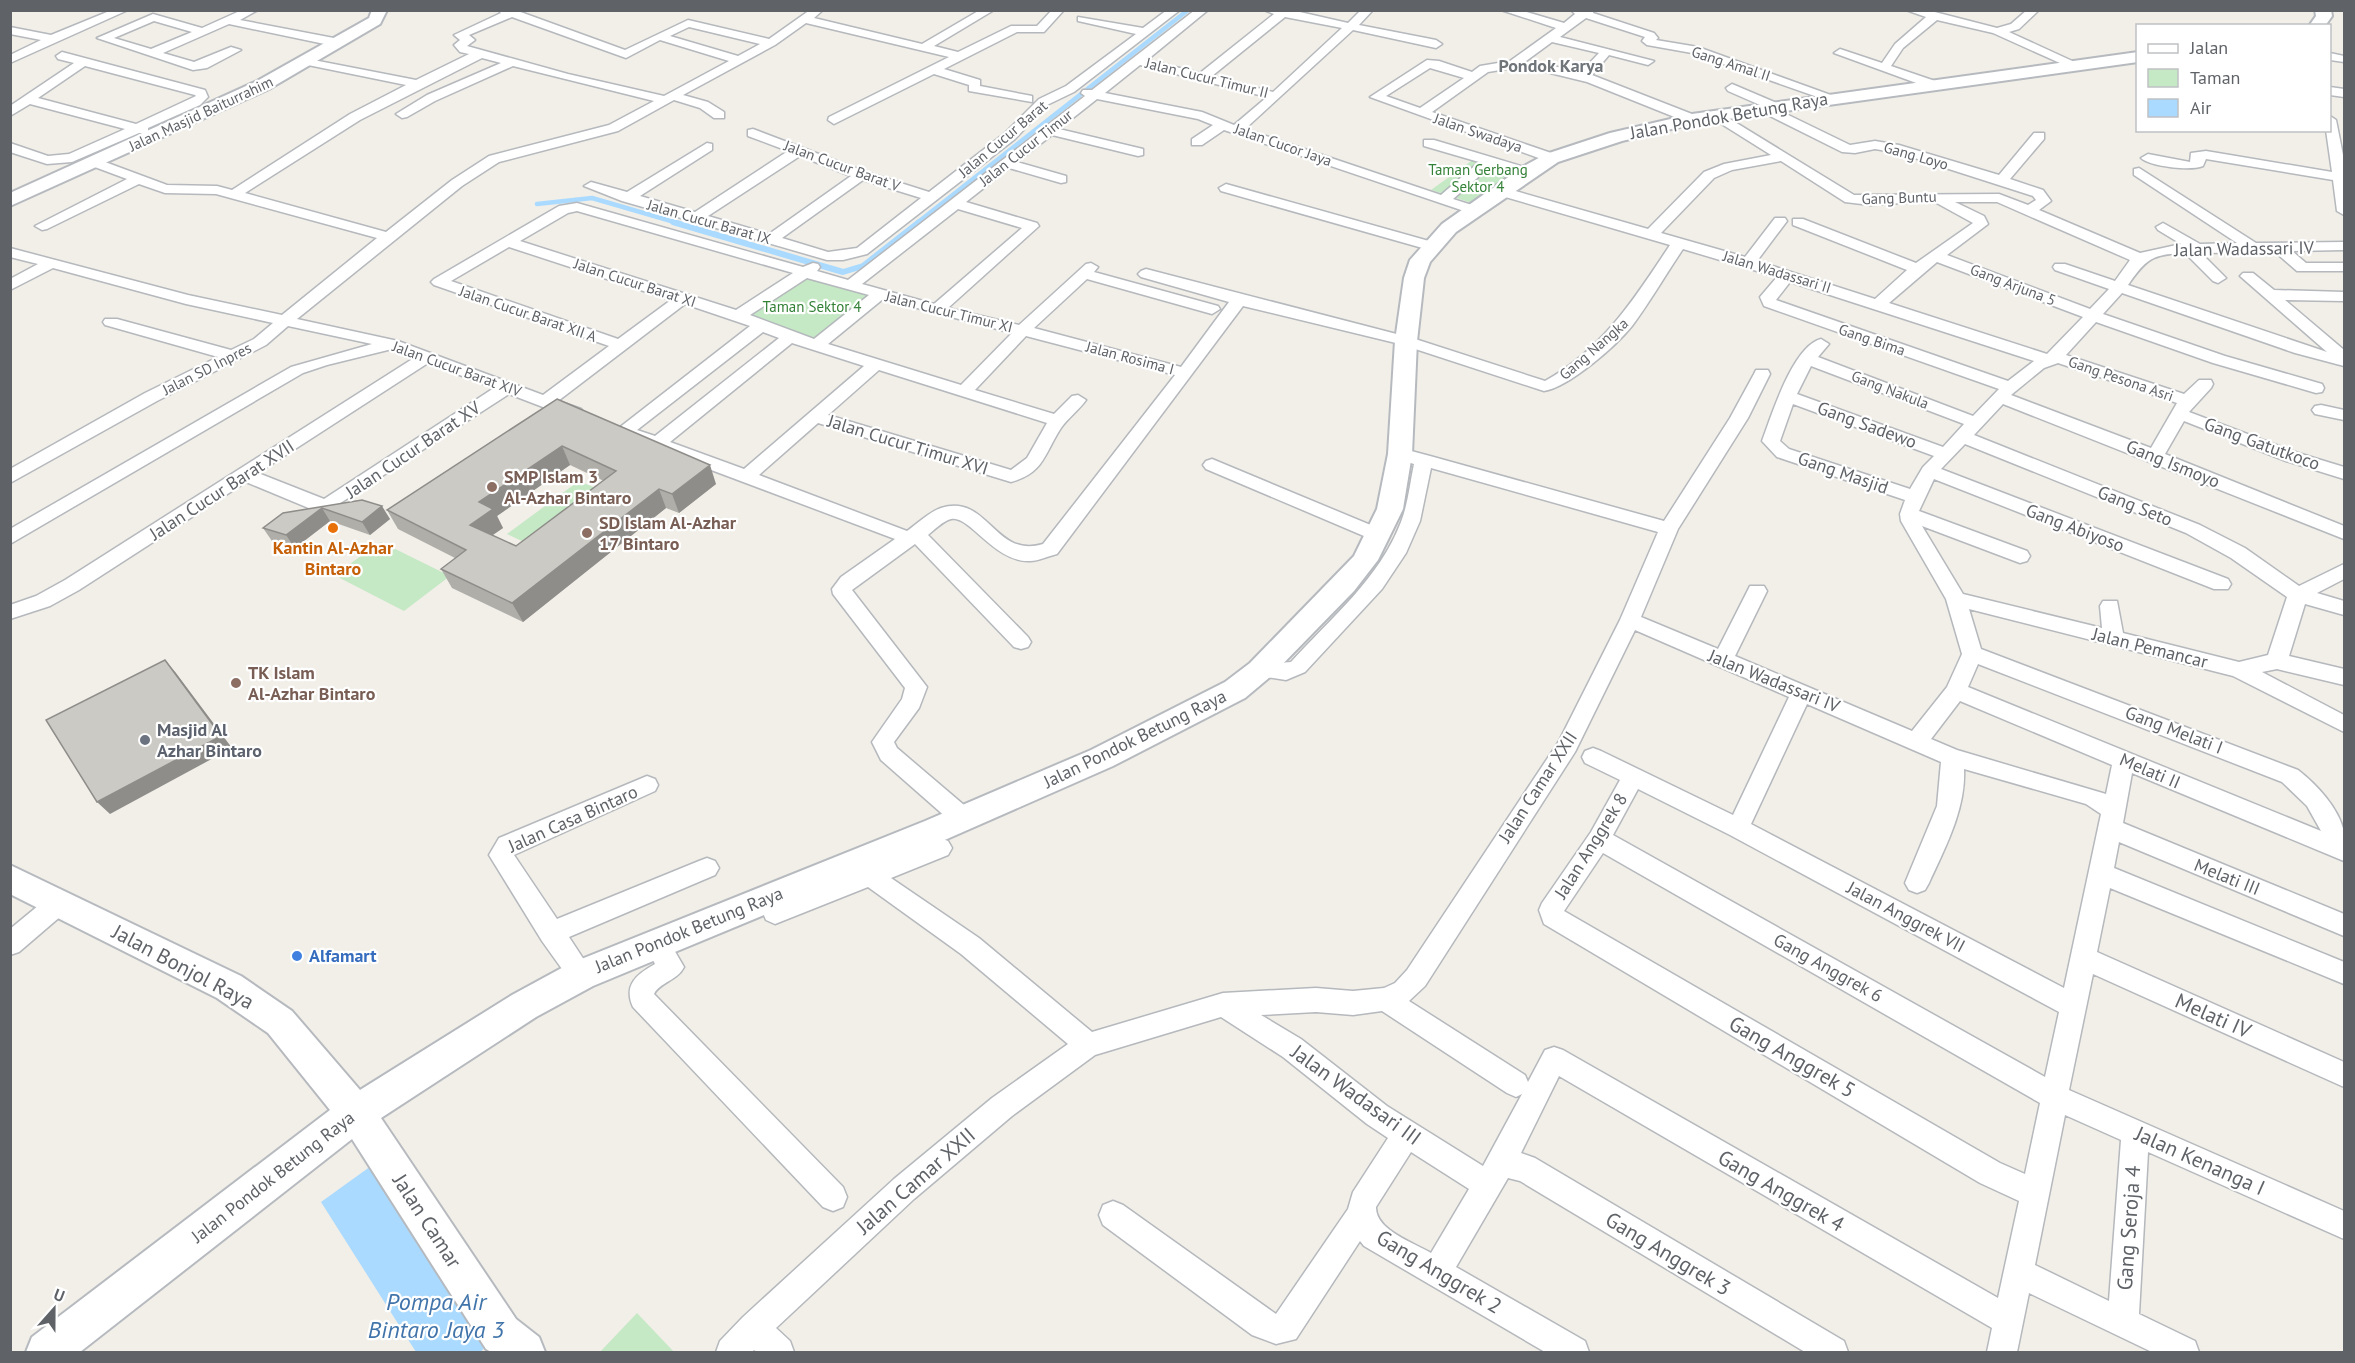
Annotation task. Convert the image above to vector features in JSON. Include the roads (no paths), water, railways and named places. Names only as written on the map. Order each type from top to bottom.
[{"type":"main road","name":"Jalan Masjid Baiturrahim","points":[[10,200],[97,163],[263,85],[375,21],[380,10]]},
{"type":"main road","points":[[2318,24],[2324,16],[2323,10]]},
{"type":"main road","name":"Jalan Pondok Betung Raya","points":[[46,1353],[356,1113],[524,1006],[581,975],[963,818],[1163,729],[1235,690],[1260,670],[1327,605],[1365,560],[1378,536],[1412,457],[1406,341],[1416,271],[1431,246],[1473,210],[1526,172],[1552,158],[1616,137],[1704,117],[2136,57]]},
{"type":"main road","name":"Jalan Bonjol Raya","points":[[10,878],[253,1001],[296,1038],[356,1113]]},
{"type":"main road","name":"Jalan Camar","points":[[356,1113],[504,1346]]},
{"type":"street","points":[[103,10],[119,12]]},
{"type":"street","points":[[169,10],[103,38],[198,66],[235,50]]},
{"type":"street","points":[[152,53],[253,10]]},
{"type":"street","name":"Jalan SD Inpres","points":[[10,477],[134,406],[260,342],[457,183],[494,159],[521,150],[605,131],[771,43],[818,10]]},
{"type":"street","points":[[925,47],[989,10]]},
{"type":"street","points":[[834,120],[996,37],[1019,27],[1040,30],[1059,10]]},
{"type":"street","name":"Jalan Cucur Barat","points":[[827,257],[862,251],[1010,136],[1043,102],[1072,89],[1174,10]]},
{"type":"street","name":"Jalan Cucur Timur","points":[[850,286],[1092,94],[1203,10]]},
{"type":"street","points":[[1269,10],[1436,44]]},
{"type":"street","points":[[1236,130],[1352,27],[1368,10]]},
{"type":"street","points":[[1506,10],[1565,27]]},
{"type":"street","points":[[1911,10],[1997,31],[2075,66]]},
{"type":"street","points":[[1997,31],[2015,27],[2034,10]]},
{"type":"street","points":[[10,60],[52,39],[119,12]]},
{"type":"street","points":[[719,115],[704,105],[566,78],[462,47],[459,45],[469,40],[460,35],[507,12],[626,54],[688,23],[771,43]]},
{"type":"street","points":[[1203,77],[1285,12]]},
{"type":"street","name":"Jalan Swadaya","points":[[1422,113],[1486,68],[1514,64],[1551,38],[1582,12]]},
{"type":"street","name":"Gang Amal II","points":[[1582,12],[1652,36],[1648,41],[1651,43],[1694,50],[1833,98]]},
{"type":"street","points":[[1885,67],[1899,46],[1934,16]]},
{"type":"street","points":[[153,17],[205,32]]},
{"type":"street","points":[[996,37],[1011,19]]},
{"type":"street","points":[[1082,19],[1145,32]]},
{"type":"street","points":[[806,20],[960,56]]},
{"type":"street","points":[[229,21],[339,43]]},
{"type":"street","points":[[959,28],[996,37]]},
{"type":"street","points":[[10,30],[52,39]]},
{"type":"street","points":[[659,36],[740,60]]},
{"type":"street","points":[[1551,38],[1648,62]]},
{"type":"street","points":[[1587,78],[1586,73],[1607,51]]},
{"type":"street","points":[[233,195],[355,117],[417,84],[484,53]]},
{"type":"street","points":[[1839,53],[1934,85]]},
{"type":"street","points":[[10,147],[47,160],[86,154],[197,102],[203,95],[63,56]]},
{"type":"street","points":[[308,61],[417,84]]},
{"type":"street","name":"Jalan Cucur Timur II","points":[[1138,61],[1276,96]]},
{"type":"street","points":[[10,112],[31,100],[83,62]]},
{"type":"street","points":[[402,114],[431,98],[513,62]]},
{"type":"street","points":[[1422,113],[1384,102],[1376,97],[1427,64],[1435,64],[1474,77]]},
{"type":"street","name":"Gang Buntu","points":[[1550,69],[1587,78],[1704,117],[1783,157],[1850,198],[1870,201],[1934,197],[1992,197],[2030,210],[2139,258]]},
{"type":"street","points":[[934,70],[976,83],[973,88],[1028,99]]},
{"type":"street","name":"Gang Loyo","points":[[1732,88],[1847,149],[1857,150],[1876,145],[1898,149],[2038,193],[2044,201],[2030,210]]},
{"type":"street","name":"Jalan Cucor Jaya","points":[[1072,89],[1202,116],[1236,130],[1473,210]]},
{"type":"street","points":[[31,100],[157,135]]},
{"type":"street","name":"Jalan Swadaya","points":[[1422,113],[1552,158]]},
{"type":"street","points":[[2331,123],[2341,154],[2344,211]]},
{"type":"street","points":[[1197,142],[1223,124]]},
{"type":"street","points":[[1048,130],[1138,152]]},
{"type":"street","name":"Jalan Cucur Barat V","points":[[753,133],[861,175],[931,197]]},
{"type":"street","points":[[2001,182],[2039,136]]},
{"type":"street","points":[[1429,143],[1526,172]]},
{"type":"street","points":[[627,198],[707,147]]},
{"type":"street","points":[[696,218],[798,151]]},
{"type":"street","points":[[2148,158],[2191,166],[2198,163],[2196,156],[2206,155],[2342,178]]},
{"type":"street","points":[[1651,235],[1709,175],[1729,167],[1783,157]]},
{"type":"street","points":[[1444,200],[1489,161]]},
{"type":"street","points":[[97,163],[168,190],[211,189],[388,237]]},
{"type":"street","points":[[1005,164],[1061,179]]},
{"type":"street","points":[[2139,172],[2255,249]]},
{"type":"street","points":[[770,240],[861,175]]},
{"type":"street","points":[[42,225],[140,178]]},
{"type":"street","name":"Jalan Cucur Barat IX","points":[[591,186],[827,257]]},
{"type":"street","points":[[1226,188],[1431,246]]},
{"type":"street","name":"Jalan Wadassari II","points":[[1500,191],[1788,275],[2053,359]]},
{"type":"street","points":[[1879,304],[1934,255],[1981,224],[1979,219],[1934,197]]},
{"type":"street","points":[[937,310],[1032,226],[954,203]]},
{"type":"street","name":"Jalan Cucur Timur XI","points":[[440,281],[564,209],[577,207],[808,271],[879,295],[1022,331]]},
{"type":"street","points":[[1748,263],[1780,221]]},
{"type":"street","points":[[1798,222],[1917,269]]},
{"type":"street","points":[[2163,227],[2193,249],[2218,278]]},
{"type":"street","name":"Jalan Cucur Barat XI","points":[[508,242],[738,316],[790,337],[1058,421]]},
{"type":"street","name":"Gang Nangka","points":[[1406,341],[1540,386],[1551,385],[1583,362],[1625,324],[1679,243]]},
{"type":"street","name":"Jalan Wadassari IV","points":[[2139,258],[2170,249],[2281,249],[2344,246]]},
{"type":"street","points":[[2281,249],[2302,268],[2344,267]]},
{"type":"street","name":"Jalan Cucur Barat XIV","points":[[10,252],[186,299],[393,344],[590,419]]},
{"type":"street","name":"Gang Arjuna 5","points":[[1934,255],[2092,316],[2258,372],[2316,388]]},
{"type":"street","points":[[738,316],[827,257]]},
{"type":"street","points":[[1917,741],[1956,691],[1972,654],[1956,599],[1914,530],[1912,506],[1929,471],[2005,392],[2038,365],[2053,359],[2118,288],[2139,258]]},
{"type":"street","points":[[10,286],[51,263]]},
{"type":"street","points":[[2060,267],[2301,350],[2344,360]]},
{"type":"street","points":[[964,392],[1022,331],[1088,271],[1212,309]]},
{"type":"street","points":[[1146,274],[1239,300],[1406,341]]},
{"type":"street","name":"Gang Bima","points":[[1788,275],[1768,297],[1769,303],[2005,392]]},
{"type":"street","points":[[2248,276],[2344,360]]},
{"type":"street","name":"Jalan Cucur Barat XII A","points":[[440,281],[441,285],[620,345]]},
{"type":"street","points":[[817,345],[879,295]]},
{"type":"street","points":[[2270,295],[2344,296]]},
{"type":"street","points":[[545,402],[683,298]]},
{"type":"street","name":"Jalan Rosima I","points":[[1022,331],[1185,373],[1239,300]]},
{"type":"street","points":[[111,322],[234,356]]},
{"type":"street","points":[[760,326],[618,429],[908,534],[1021,642]]},
{"type":"street","points":[[659,442],[790,337]]},
{"type":"street","points":[[10,538],[297,370],[322,361],[393,344]]},
{"type":"street","points":[[1788,397],[1806,358],[1821,345]]},
{"type":"street","name":"Jalan Cucur Barat XVII","points":[[10,612],[43,601],[65,590],[427,357]]},
{"type":"street","name":"Gang Nakula","points":[[1806,358],[1968,429]]},
{"type":"street","name":"Gang Pesona Asri","points":[[2053,359],[2183,407]]},
{"type":"street","points":[[747,477],[876,364]]},
{"type":"street","points":[[963,818],[889,754],[883,742],[887,732],[913,700],[916,687],[843,594],[842,589],[908,534],[945,513],[953,511],[970,517],[1007,551],[1025,555],[1050,549],[1185,373]]},
{"type":"street","name":"Jalan Camar XXII","points":[[731,1353],[754,1328],[904,1189],[1002,1107],[1088,1045],[1223,1005],[1316,1000],[1353,1003],[1385,999],[1404,991],[1416,978],[1567,746],[1630,620],[1669,529],[1739,418],[1762,374]]},
{"type":"street","points":[[2155,456],[2183,407],[2205,384]]},
{"type":"street","name":"Jalan Cucur Barat XV","points":[[246,475],[318,505],[338,501],[506,388]]},
{"type":"street","name":"Gang Ismoyo","points":[[2005,392],[2344,533]]},
{"type":"street","name":"Gang Masjid","points":[[1788,397],[1772,438],[1773,446],[1784,453],[1912,506],[2020,556]]},
{"type":"street","name":"Gang Sadewo","points":[[1788,397],[1946,454]]},
{"type":"street","points":[[1058,421],[1078,400]]},
{"type":"street","name":"Gang Gatutkoco","points":[[2183,407],[2292,457],[2344,473]]},
{"type":"street","points":[[2321,410],[2344,415]]},
{"type":"street","name":"Jalan Cucur Timur XVI","points":[[816,417],[1011,476],[1028,469],[1058,421]]},
{"type":"street","name":"Gang Seto","points":[[1968,429],[2203,534],[2238,553],[2298,595],[2344,608]]},
{"type":"street","points":[[1260,670],[1287,672],[1298,667],[1375,584],[1406,534],[1412,457],[1669,529]]},
{"type":"street","points":[[1212,465],[1378,536]]},
{"type":"street","name":"Gang Abiyoso","points":[[1929,471],[2220,584]]},
{"type":"street","points":[[2277,661],[2298,595],[2344,571]]},
{"type":"street","points":[[1722,660],[1757,591]]},
{"type":"street","name":"Jalan Pemancar","points":[[1956,599],[2239,670],[2277,661],[2344,676]]},
{"type":"street","points":[[2110,606],[2112,638]]},
{"type":"street","name":"Jalan Wadassari IV","points":[[1630,620],[1958,759]]},
{"type":"street","name":"Gang Melati I","points":[[1972,654],[2290,776],[2304,785],[2319,804],[2343,850]]},
{"type":"street","points":[[2239,670],[2344,724]]},
{"type":"street","name":"Melati II","points":[[1956,691],[2343,850]]},
{"type":"street","points":[[1738,828],[1802,692]]},
{"type":"street","name":"Jalan Anggrek VII","points":[[1593,757],[1738,828],[2073,1006]]},
{"type":"street","points":[[1917,883],[1952,797],[1958,759]]},
{"type":"street","name":"Melati III","points":[[1958,759],[2093,797],[2112,819],[2344,925]]},
{"type":"street","points":[[2002,1353],[2124,760]]},
{"type":"street","name":"Jalan Anggrek 8","points":[[1551,914],[1551,910],[1599,839],[1633,778]]},
{"type":"street","name":"Jalan Casa Bintaro","points":[[581,975],[501,855],[503,848],[647,785]]},
{"type":"street","name":"Gang Anggrek 6","points":[[1599,839],[2056,1098]]},
{"type":"street","points":[[775,913],[940,848]]},
{"type":"street","points":[[551,933],[707,868]]},
{"type":"street","points":[[2102,874],[2344,973]]},
{"type":"street","points":[[869,875],[970,946],[1088,1045]]},
{"type":"street","points":[[10,944],[59,903]]},
{"type":"street","name":"Gang Anggrek 5","points":[[1551,914],[1557,921],[1990,1173],[2036,1194]]},
{"type":"street","points":[[657,944],[671,967],[646,981],[642,989],[642,999],[833,1197]]},
{"type":"street","name":"Melati IV","points":[[2082,957],[2344,1075]]},
{"type":"street","points":[[1385,999],[1516,1084]]},
{"type":"street","name":"Jalan Wadasari III","points":[[1223,1005],[1292,1048],[1361,1103],[1407,1133],[1495,1174]]},
{"type":"street","name":"Gang Anggrek 4","points":[[1495,1174],[1554,1059],[2009,1321]]},
{"type":"street","name":"Jalan Kenanga I","points":[[2056,1098],[2344,1225]]},
{"type":"street","name":"Gang Seroja 4","points":[[2122,1323],[2135,1132]]},
{"type":"street","name":"Gang Anggrek 2","points":[[1407,1133],[1364,1198],[1361,1214],[1365,1225],[1374,1236],[1574,1353]]},
{"type":"street","name":"Gang Anggrek 3","points":[[1495,1174],[1525,1168],[1833,1353]]},
{"type":"street","points":[[1436,1272],[1495,1174]]},
{"type":"street","points":[[1113,1215],[1263,1324],[1276,1329],[1285,1328],[1293,1318],[1361,1214]]},
{"type":"street","points":[[2019,1273],[2184,1353]]},
{"type":"street","points":[[754,1328],[779,1353]]},
{"type":"water","name":"Pompa Air Bintaro Jaya 3","points":[[378,1161],[493,1335],[481,1352],[416,1352],[321,1202]]},
{"type":"waterway","points":[[917,223],[1188,10]]},
{"type":"waterway","points":[[537,204],[592,198],[678,223]]},
{"type":"waterway","points":[[673,222],[843,272],[863,266],[919,222]]},
{"type":"place","name":"SMP Islam 3 Al-Azhar Bintaro","points":[[492,487]]},
{"type":"place","name":"Kantin Al-Azhar Bintaro","points":[[333,528]]},
{"type":"place","name":"SD Islam Al-Azhar 17 Bintaro","points":[[587,533]]},
{"type":"place","name":"TK Islam Al-Azhar Bintaro","points":[[236,683]]},
{"type":"place","name":"Masjid Al Azhar Bintaro","points":[[145,740]]},
{"type":"place","name":"Alfamart","points":[[297,956]]},
{"type":"district","name":"Pondok Karya","points":[[1551,66]]},
{"type":"park label","name":"Taman Gerbang Sektor 4","points":[[1478,178]]},
{"type":"park label","name":"Taman Sektor 4","points":[[812,307]]}]
